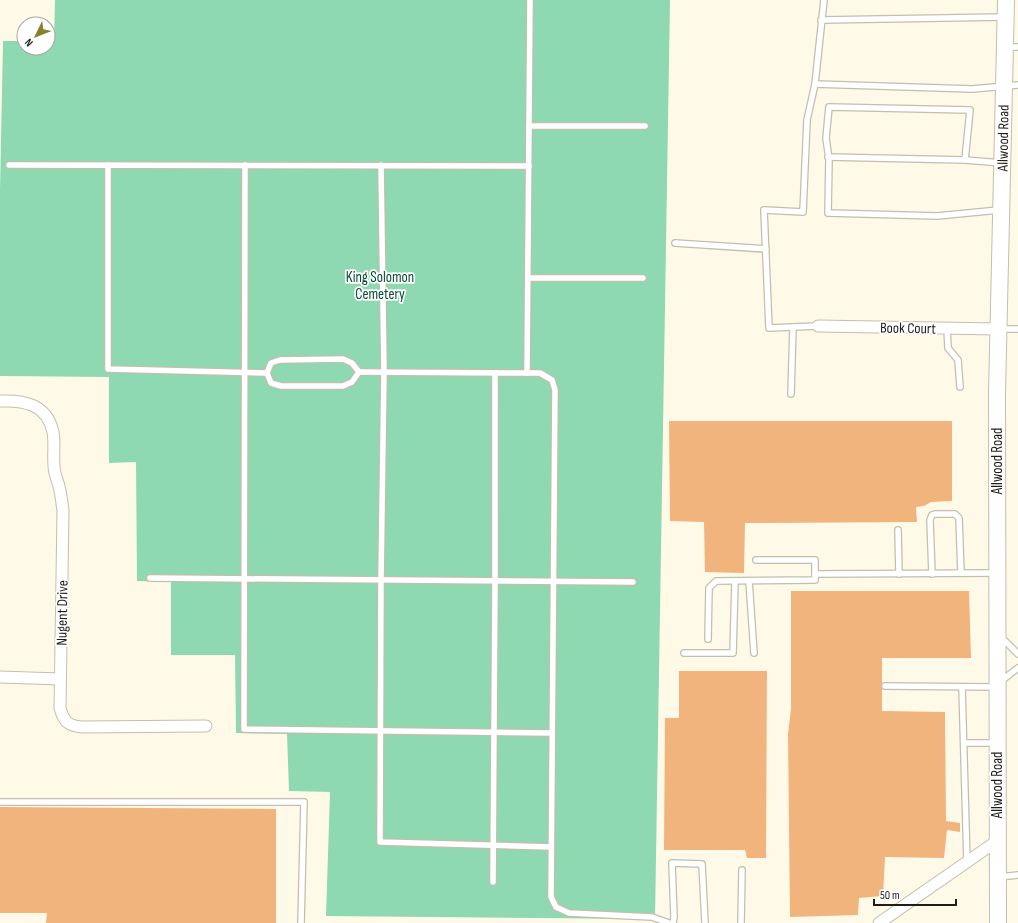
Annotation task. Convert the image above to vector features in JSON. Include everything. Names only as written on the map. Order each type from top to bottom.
[{"type":"main road","name":"Allwood Road","points":[[998,923],[998,329],[1002,164],[1011,86],[1012,47],[1006,17],[1006,0]]},
{"type":"street","name":"Book Court","points":[[818,326],[998,329]]},
{"type":"street","name":"Nugent Drive","points":[[0,401],[16,400],[28,403],[37,408],[44,413],[49,421],[52,431],[54,467],[63,511],[60,679],[60,708],[63,718],[69,724],[76,727],[206,726]]},
{"type":"street","points":[[0,677],[60,679]]},
{"type":"street","points":[[879,923],[997,841]]},
{"type":"lane","points":[[527,373],[530,0]]},
{"type":"lane","points":[[818,326],[769,328],[764,210],[803,212],[807,120],[815,84],[824,0]]},
{"type":"lane","points":[[822,20],[1006,17]]},
{"type":"lane","points":[[815,84],[972,89],[1011,86]]},
{"type":"lane","points":[[965,160],[970,110],[829,107],[826,138],[828,158],[828,213],[938,216],[1001,210]]},
{"type":"lane","points":[[529,126],[645,126]]},
{"type":"lane","points":[[828,158],[965,160],[1002,164]]},
{"type":"lane","points":[[9,165],[529,166]]},
{"type":"lane","points":[[108,165],[108,369],[267,373]]},
{"type":"lane","points":[[245,165],[244,729],[552,733]]},
{"type":"lane","points":[[381,166],[384,372],[381,580],[380,842],[552,846]]},
{"type":"lane","points":[[675,243],[766,249]]},
{"type":"lane","points":[[528,278],[643,278]]},
{"type":"lane","points":[[792,394],[793,327]]},
{"type":"lane","points":[[947,328],[948,348],[958,360],[960,386]]},
{"type":"lane","points":[[998,329],[1018,329]]},
{"type":"lane","points":[[335,359],[342,359],[352,363],[359,372],[352,382],[343,386],[281,386],[271,383],[267,373],[271,363],[280,360],[335,359]]},
{"type":"lane","points":[[359,372],[540,373],[552,380],[555,390],[551,897],[556,906],[569,913],[652,917],[669,923]]},
{"type":"lane","points":[[493,882],[495,373]]},
{"type":"lane","points":[[932,574],[930,520],[932,515],[935,514],[955,514],[959,518],[961,573]]},
{"type":"lane","points":[[898,530],[899,574]]},
{"type":"lane","points":[[708,639],[709,588],[716,581],[815,580],[815,560],[756,560]]},
{"type":"lane","points":[[815,574],[997,573]]},
{"type":"lane","points":[[150,578],[633,582]]},
{"type":"lane","points":[[684,653],[733,653],[735,581]]},
{"type":"lane","points":[[750,581],[754,653]]},
{"type":"lane","points":[[997,633],[1018,654]]},
{"type":"lane","points":[[885,686],[962,687],[997,685],[1018,668]]},
{"type":"lane","points":[[962,687],[966,862]]},
{"type":"lane","points":[[964,743],[997,744]]},
{"type":"lane","points":[[0,802],[304,802],[301,923]]},
{"type":"lane","points":[[673,923],[672,863],[678,862],[702,864],[706,923]]},
{"type":"lane","points":[[742,870],[742,923]]},
{"type":"lane","points":[[997,877],[1018,875]]},
{"type":"green space","name":"King Solomon Cemetery","points":[[55,0],[670,0],[655,919],[326,916],[330,792],[289,791],[287,734],[236,733],[235,655],[171,655],[171,582],[137,581],[136,462],[109,463],[109,377],[0,376],[0,190],[3,41],[16,41],[16,56],[56,56],[56,16],[55,16]]},
{"type":"building","points":[[669,421],[952,421],[952,501],[931,502],[924,506],[916,507],[917,522],[745,523],[744,573],[705,572],[704,522],[670,521]]},
{"type":"building","points":[[791,591],[969,591],[971,658],[882,658],[882,711],[945,712],[946,821],[960,823],[960,832],[947,830],[944,858],[885,857],[883,896],[859,898],[858,915],[790,917],[788,734],[791,709]]},
{"type":"building","points":[[679,671],[767,671],[766,858],[747,858],[745,850],[664,850],[665,718],[679,718]]},
{"type":"building","points":[[0,807],[276,809],[276,923],[46,923],[47,913],[0,913]]}]
